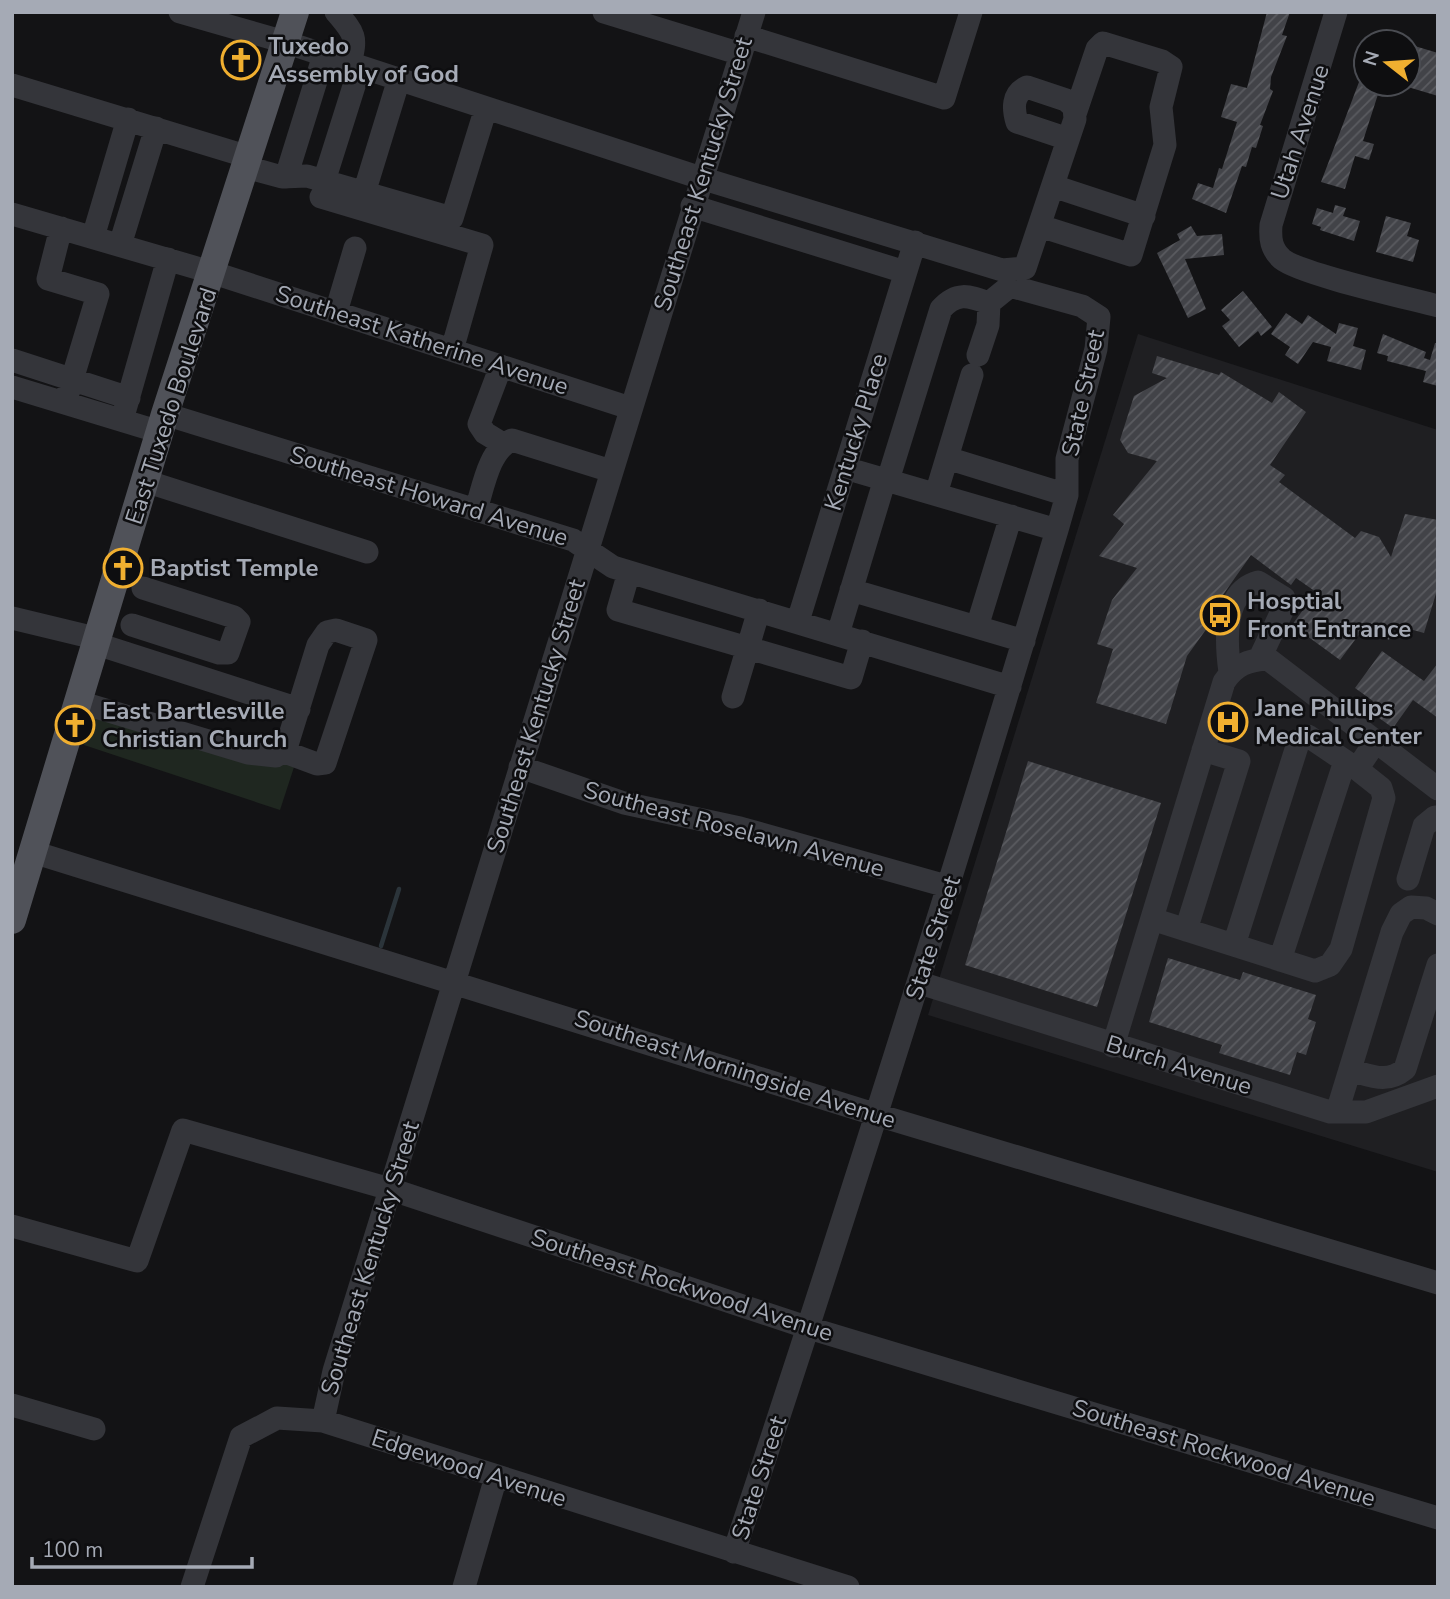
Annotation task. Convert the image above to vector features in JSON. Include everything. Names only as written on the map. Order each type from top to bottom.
[{"type":"main road","name":"East Tuxedo Boulevard","points":[[12,920],[79,702],[106,645],[130,584],[145,481],[162,423],[214,273],[295,12]]},
{"type":"street","points":[[180,12],[285,42],[701,178],[1002,270],[1015,271],[1025,268],[1097,49],[1102,43],[1162,61],[1171,67],[1161,107],[1165,145],[1131,255],[1040,226]]},
{"type":"street","points":[[318,191],[355,65],[356,41],[352,30],[336,12]]},
{"type":"street","points":[[604,12],[944,98],[971,12]]},
{"type":"street","name":"Southeast Kentucky Street","points":[[323,1421],[334,1371],[453,980],[754,12]]},
{"type":"street","name":"Utah Avenue","points":[[1336,12],[1270,225],[1270,240],[1275,252],[1295,266],[1438,306]]},
{"type":"street","points":[[284,177],[324,55]]},
{"type":"street","points":[[336,312],[399,79]]},
{"type":"street","points":[[12,85],[156,128],[318,191],[452,218],[486,107]]},
{"type":"street","points":[[1068,139],[1017,122],[1014,101],[1021,90],[1027,87],[1066,100],[1074,107],[1075,114]]},
{"type":"street","points":[[93,237],[128,119]]},
{"type":"street","points":[[120,245],[156,128]]},
{"type":"street","points":[[1053,186],[1144,216]]},
{"type":"street","points":[[365,202],[482,245],[452,350]]},
{"type":"street","points":[[692,206],[905,272]]},
{"type":"street","name":"Southeast Katherine Avenue","points":[[12,214],[214,273],[630,408]]},
{"type":"street","points":[[61,228],[48,279],[98,294],[65,403]]},
{"type":"street","name":"Kentucky Place","points":[[797,621],[915,242]]},
{"type":"street","points":[[122,421],[168,259]]},
{"type":"street","name":"State Street","points":[[734,1552],[809,1328],[874,1114],[920,984],[1067,495],[1067,459],[1096,349],[1099,317],[1082,306],[1010,286],[989,303]]},
{"type":"street","points":[[838,634],[941,309],[950,299],[960,295],[989,303],[988,325],[936,494]]},
{"type":"street","points":[[12,360],[128,398]]},
{"type":"street","points":[[501,366],[479,424],[485,433],[503,444]]},
{"type":"street","name":"Southeast Howard Avenue","points":[[12,387],[122,421],[162,423],[475,510],[573,540],[613,567],[1010,687]]},
{"type":"street","points":[[475,510],[495,454],[503,444],[512,440],[611,471]]},
{"type":"street","points":[[947,458],[1067,495]]},
{"type":"street","points":[[845,468],[1057,530]]},
{"type":"street","points":[[145,481],[367,552]]},
{"type":"street","points":[[977,627],[1011,516]]},
{"type":"street","points":[[629,572],[618,610],[851,678],[862,641]]},
{"type":"street","points":[[1230,672],[1225,636],[1230,619],[1243,591],[1258,582],[1284,598],[1284,607],[1259,660]]},
{"type":"street","points":[[130,584],[234,617],[239,622],[228,653],[219,653],[132,625],[130,584]]},
{"type":"street","points":[[851,590],[1024,640]]},
{"type":"street","points":[[733,697],[759,610]]},
{"type":"street","points":[[12,618],[106,645],[299,709]]},
{"type":"street","points":[[106,645],[132,625]]},
{"type":"street","points":[[79,702],[263,757],[276,755],[286,748],[318,645],[327,632],[336,630],[366,640],[325,763],[317,764],[282,751]]},
{"type":"street","points":[[1113,1046],[1223,682],[1230,672],[1239,665],[1268,659],[1438,789]]},
{"type":"street","points":[[1152,919],[1239,947],[1315,971],[1330,965],[1341,949],[1384,798],[1381,788],[1308,736],[1299,740],[1239,947]]},
{"type":"street","points":[[1280,960],[1351,765],[1376,741]]},
{"type":"street","points":[[1186,930],[1239,761],[1203,750]]},
{"type":"street","name":"Southeast Roselawn Avenue","points":[[520,767],[624,803],[740,828],[950,887]]},
{"type":"street","points":[[1408,879],[1424,826],[1437,817]]},
{"type":"street","name":"Southeast Morningside Avenue","points":[[33,852],[453,980],[874,1114],[1438,1283]]},
{"type":"street","points":[[1337,1112],[1392,932],[1401,914],[1411,906],[1426,908],[1438,914]]},
{"type":"street","points":[[1350,1070],[1386,1079],[1394,1078],[1405,1069],[1438,965]]},
{"type":"street","name":"Burch Avenue","points":[[920,984],[1113,1046],[1337,1112],[1366,1112],[1438,1086]]},
{"type":"street","name":"Southeast Rockwood Avenue","points":[[12,1226],[137,1261],[183,1130],[390,1189],[809,1328],[1438,1518]]},
{"type":"street","points":[[12,1405],[94,1429]]},
{"type":"street","name":"Edgewood Avenue","points":[[192,1587],[241,1437],[277,1418],[323,1421],[848,1587]]},
{"type":"street","points":[[464,1587],[496,1477]]},
{"type":"shaded area","name":"Jane Phillips Medical Center","points":[[1138,334],[1438,430],[1438,1172],[928,1015]]},
{"type":"shaded area","points":[[94,707],[296,761],[280,810],[84,745]]},
{"type":"building","points":[[1267,12],[1290,12],[1282,35],[1287,36],[1271,77],[1270,89],[1273,91],[1260,125],[1263,126],[1256,148],[1252,147],[1246,167],[1242,166],[1226,213],[1192,199],[1198,183],[1213,188],[1219,168],[1222,169],[1237,122],[1221,117],[1231,84],[1247,88]]},
{"type":"building","points":[[1422,48],[1438,53],[1438,96],[1422,91]]},
{"type":"building","points":[[1353,98],[1377,98],[1363,141],[1374,144],[1369,160],[1355,156],[1345,189],[1321,182]]},
{"type":"building","points":[[1335,205],[1346,208],[1343,216],[1360,221],[1354,241],[1320,230],[1321,227],[1312,224],[1317,208],[1333,213]]},
{"type":"building","points":[[1386,216],[1411,223],[1407,236],[1419,240],[1413,262],[1376,252]]},
{"type":"building","points":[[1191,226],[1197,236],[1222,234],[1224,255],[1185,259],[1206,309],[1188,318],[1157,253],[1180,240],[1177,234]]},
{"type":"building","points":[[1243,291],[1272,327],[1261,336],[1258,331],[1239,347],[1222,326],[1230,320],[1221,310]]},
{"type":"building","points":[[1286,313],[1302,324],[1308,315],[1336,334],[1339,323],[1358,328],[1353,346],[1366,350],[1361,370],[1327,361],[1331,347],[1313,342],[1298,364],[1285,355],[1290,347],[1271,334]]},
{"type":"building","points":[[1383,334],[1426,352],[1424,358],[1430,360],[1435,343],[1438,343],[1438,386],[1423,382],[1426,371],[1387,361],[1388,356],[1377,353]]},
{"type":"building","points":[[1157,356],[1219,375],[1221,372],[1272,403],[1279,392],[1306,412],[1270,465],[1285,475],[1279,482],[1355,538],[1361,531],[1379,537],[1391,557],[1405,514],[1438,520],[1438,587],[1424,633],[1395,625],[1389,640],[1366,625],[1340,660],[1292,625],[1316,592],[1296,578],[1291,585],[1251,555],[1213,609],[1215,617],[1187,656],[1166,724],[1096,703],[1113,649],[1097,644],[1112,600],[1137,568],[1099,556],[1124,524],[1113,515],[1157,461],[1128,453],[1120,440],[1134,396],[1167,378],[1152,373]]},
{"type":"building","points":[[1382,651],[1424,681],[1438,663],[1438,718],[1413,700],[1393,728],[1368,710],[1373,701],[1355,688]]},
{"type":"building","points":[[1028,761],[1161,803],[1097,1007],[965,965]]},
{"type":"building","points":[[1168,958],[1240,980],[1243,972],[1316,995],[1308,1019],[1316,1022],[1306,1055],[1297,1052],[1290,1075],[1219,1053],[1222,1045],[1149,1022]]},
{"type":"waterway","points":[[381,946],[399,889]]},
{"type":"place","name":"Tuxedo Assembly of God","points":[[241,60]]},
{"type":"place","name":"Baptist Temple","points":[[123,568]]},
{"type":"place","name":"Hosptial Front Entrance","points":[[1220,615]]},
{"type":"place","name":"Jane Phillips Medical Center","points":[[1228,722]]},
{"type":"place","name":"East Bartlesville Christian Church","points":[[75,725]]}]
